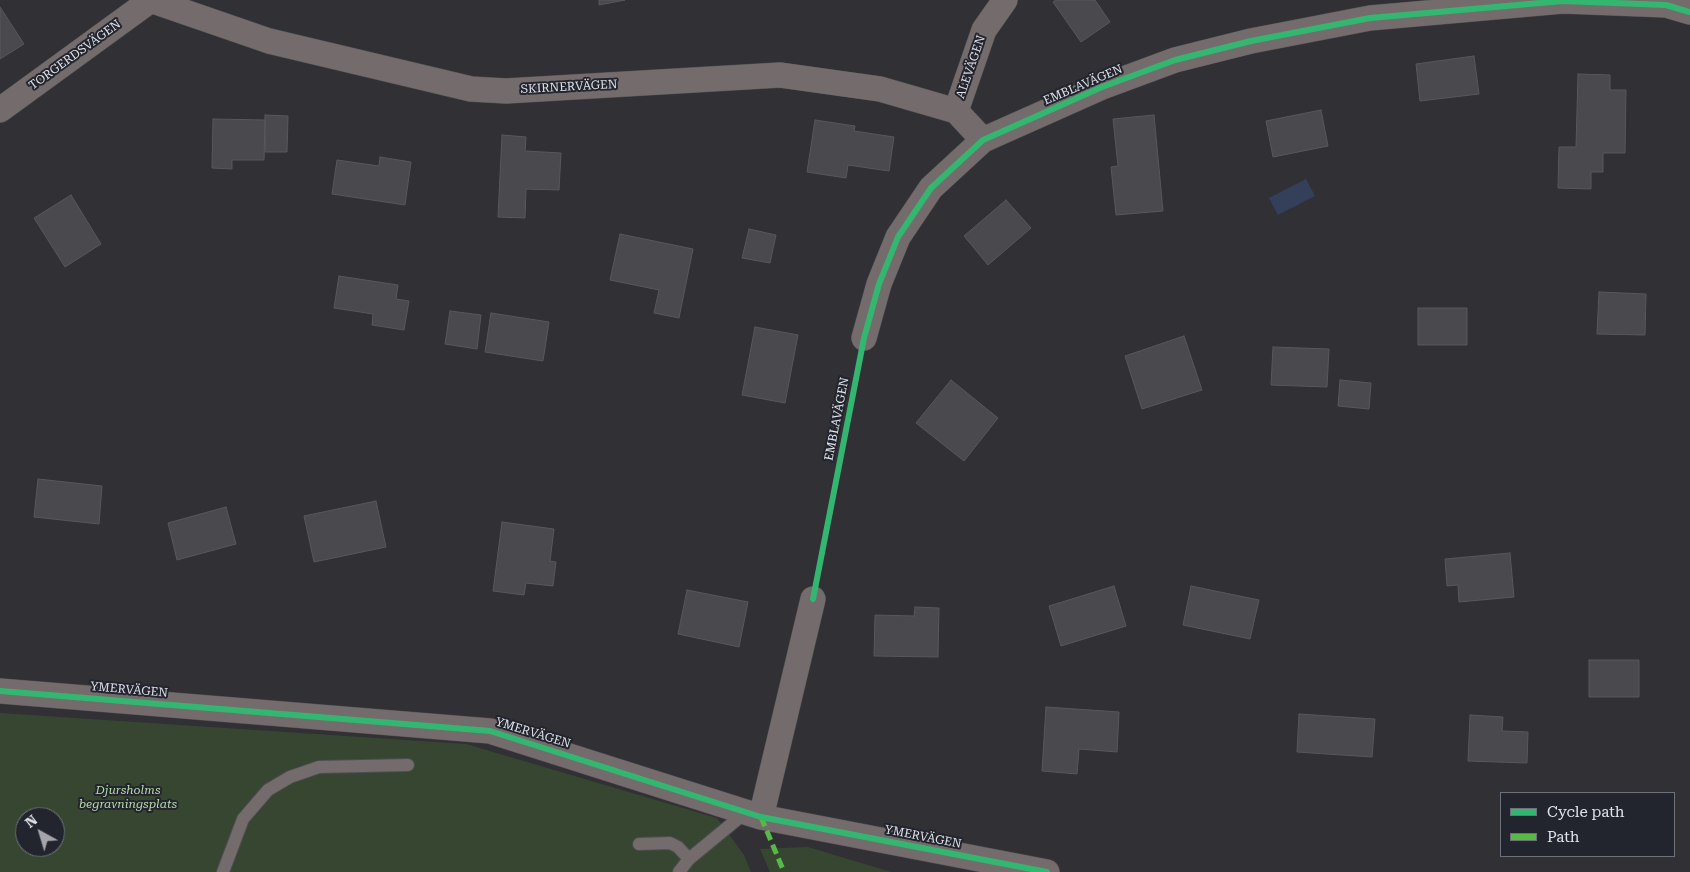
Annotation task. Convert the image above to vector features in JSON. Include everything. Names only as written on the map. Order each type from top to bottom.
[{"type":"street","name":"SKIRNERVÄGEN","points":[[150,0],[269,41],[471,89],[506,91],[780,75],[880,89],[956,111]]},
{"type":"street","name":"TORGERDSVÄGEN","points":[[0,110],[150,0]]},
{"type":"street","name":"ALEVÄGEN","points":[[956,111],[984,30],[1006,0]]},
{"type":"street","name":"EMBLAVÄGEN","points":[[864,338],[879,284],[898,236],[931,188],[983,140],[1102,87],[1175,60],[1367,9],[1563,1],[1666,5],[1690,12]]},
{"type":"street","points":[[956,111],[983,140]]},
{"type":"street","points":[[754,815],[813,599]]},
{"type":"street","name":"YMERVÄGEN","points":[[0,691],[490,731],[754,815],[1047,872]]},
{"type":"lane","points":[[222,872],[243,819],[268,790],[290,777],[319,767],[408,765]]},
{"type":"lane","points":[[679,872],[689,859],[754,815]]},
{"type":"lane","points":[[639,844],[670,843],[678,847],[689,859]]},
{"type":"green space","name":"Djursholms begravningsplats","points":[[0,713],[466,744],[717,818],[744,855],[751,872],[0,872]]},
{"type":"green space","points":[[808,847],[891,872],[770,872],[760,849]]},
{"type":"water","points":[[1306,179],[1315,196],[1278,215],[1269,198]]},
{"type":"building","points":[[599,0],[625,0],[599,5]]},
{"type":"building","points":[[1056,0],[1095,0],[1110,22],[1081,42],[1053,2]]},
{"type":"building","points":[[0,7],[24,44],[0,59]]},
{"type":"building","points":[[1474,56],[1479,94],[1420,101],[1416,64]]},
{"type":"building","points":[[1578,74],[1610,75],[1610,90],[1626,90],[1625,153],[1603,153],[1603,172],[1591,172],[1591,189],[1558,188],[1559,147],[1576,147]]},
{"type":"building","points":[[1321,110],[1328,146],[1273,157],[1266,121]]},
{"type":"building","points":[[265,115],[288,116],[287,152],[265,152]]},
{"type":"building","points":[[1154,115],[1163,211],[1116,215],[1111,167],[1118,166],[1113,119]]},
{"type":"building","points":[[213,119],[265,120],[264,160],[232,160],[232,169],[212,168]]},
{"type":"building","points":[[815,120],[855,126],[854,131],[894,137],[889,171],[848,165],[846,178],[807,172]]},
{"type":"building","points":[[502,135],[526,137],[525,151],[561,153],[559,190],[526,189],[525,218],[498,217]]},
{"type":"building","points":[[380,157],[411,162],[405,205],[332,194],[337,160],[379,166]]},
{"type":"building","points":[[71,195],[101,244],[65,267],[34,218]]},
{"type":"building","points":[[1006,200],[1031,228],[988,265],[964,236]]},
{"type":"building","points":[[749,229],[776,235],[770,263],[742,258]]},
{"type":"building","points":[[620,234],[693,249],[679,318],[654,313],[659,290],[610,280]]},
{"type":"building","points":[[339,276],[398,285],[396,299],[409,301],[404,330],[372,325],[373,314],[334,308]]},
{"type":"building","points":[[1599,292],[1646,294],[1645,335],[1597,334]]},
{"type":"building","points":[[1418,308],[1467,308],[1467,345],[1418,345]]},
{"type":"building","points":[[450,311],[481,315],[477,349],[445,344]]},
{"type":"building","points":[[491,313],[549,322],[543,361],[485,352]]},
{"type":"building","points":[[755,327],[798,335],[785,403],[742,395]]},
{"type":"building","points":[[1184,336],[1202,390],[1142,409],[1125,356]]},
{"type":"building","points":[[1273,347],[1329,349],[1327,387],[1271,385]]},
{"type":"building","points":[[951,380],[998,418],[964,461],[916,423]]},
{"type":"building","points":[[1340,380],[1371,383],[1369,409],[1338,406]]},
{"type":"building","points":[[38,479],[102,486],[99,524],[34,517]]},
{"type":"building","points":[[376,501],[386,547],[314,562],[304,516]]},
{"type":"building","points":[[226,507],[236,544],[177,560],[168,523]]},
{"type":"building","points":[[502,522],[554,529],[550,561],[556,562],[553,586],[526,583],[524,595],[493,591]]},
{"type":"building","points":[[1510,553],[1514,597],[1459,602],[1458,585],[1447,586],[1445,559]]},
{"type":"building","points":[[1114,586],[1126,626],[1061,646],[1049,606]]},
{"type":"building","points":[[1191,586],[1259,600],[1250,639],[1183,625]]},
{"type":"building","points":[[687,590],[748,602],[739,647],[678,634]]},
{"type":"building","points":[[915,607],[939,608],[938,657],[874,656],[875,615],[914,616]]},
{"type":"building","points":[[1589,660],[1639,660],[1639,697],[1589,697]]},
{"type":"building","points":[[1046,707],[1119,712],[1117,752],[1079,749],[1077,774],[1042,771]]},
{"type":"building","points":[[1299,714],[1375,719],[1372,757],[1297,752]]},
{"type":"building","points":[[1470,715],[1503,717],[1502,731],[1528,732],[1527,763],[1468,761]]},
{"type":"marked path","points":[[761,817],[784,872]]},
{"type":"cycle path","points":[[813,599],[864,338],[879,284],[898,237],[931,188],[983,140],[1102,87],[1175,60],[1251,41],[1370,18],[1563,1],[1666,5],[1690,12]]},
{"type":"cycle path","points":[[0,691],[490,731],[761,817],[1047,872]]}]
